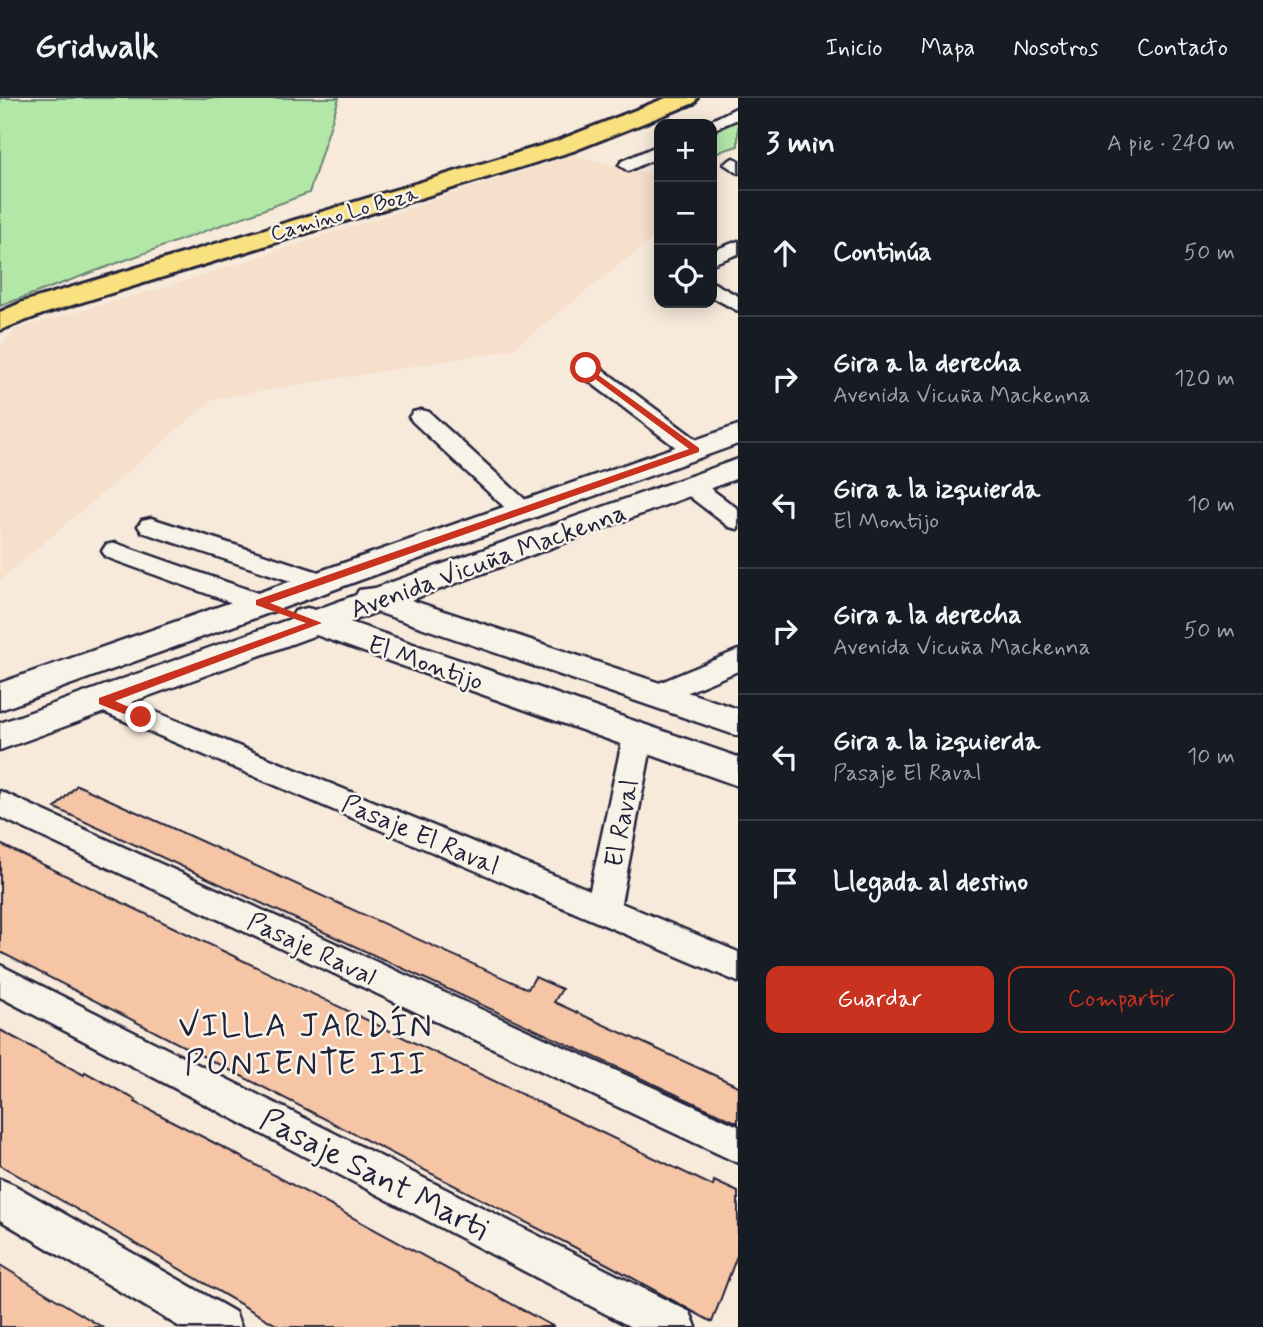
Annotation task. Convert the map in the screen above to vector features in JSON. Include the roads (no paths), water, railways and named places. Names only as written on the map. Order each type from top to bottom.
[{"type":"main road","name":"Camino Lo Boza","points":[[0,322],[73,295],[552,150],[686,98]]},
{"type":"street","points":[[717,122],[738,112]]},
{"type":"street","points":[[628,165],[654,152]]},
{"type":"street","points":[[717,256],[738,247]]},
{"type":"street","points":[[717,291],[738,305]]},
{"type":"street","points":[[586,368],[695,450]]},
{"type":"street","points":[[421,417],[523,510]]},
{"type":"street","name":"Avenida Vicuña Mackenna","points":[[0,697],[738,434]]},
{"type":"street","name":"Avenida Vicuña Mackenna","points":[[0,737],[738,468]]},
{"type":"street","points":[[690,485],[738,521]]},
{"type":"street","name":"El Montijo","points":[[151,526],[380,600],[738,723]]},
{"type":"street","name":"El Montijo","points":[[115,551],[738,772]]},
{"type":"street","points":[[657,695],[738,660]]},
{"type":"street","name":"Pasaje El Raval","points":[[103,701],[738,967]]},
{"type":"street","name":"El Raval","points":[[603,910],[638,737]]},
{"type":"street","name":"Pasaje Raval","points":[[0,803],[738,1145]]},
{"type":"street","name":"Pasaje Sant Marti","points":[[0,980],[675,1327]]},
{"type":"street","points":[[0,1198],[220,1327]]},
{"type":"district","name":"VILLA JARDÍN PONIENTE III","points":[[306,1043]]}]
